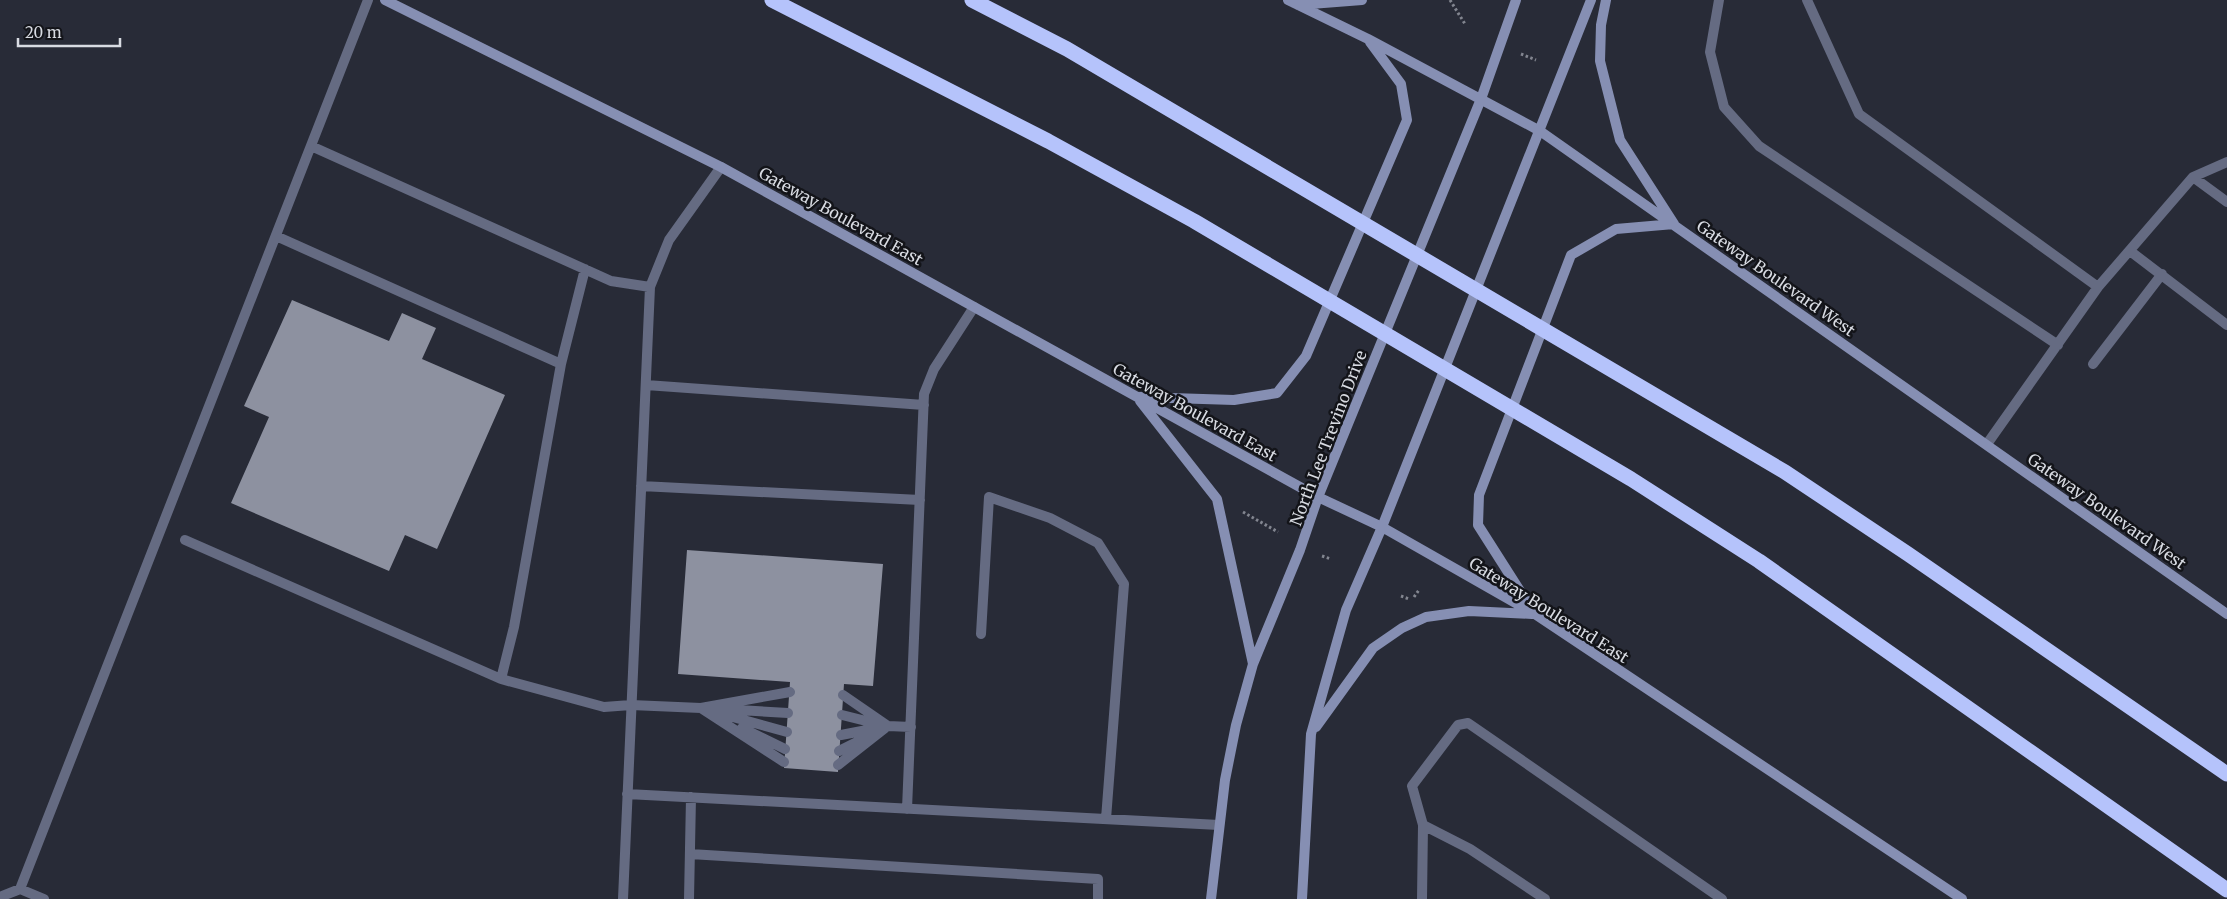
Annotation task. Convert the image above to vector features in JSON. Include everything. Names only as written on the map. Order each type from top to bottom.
[{"type":"highway","points":[[772,0],[1048,141],[1194,221],[1631,479],[1759,561],[2227,890]]},
{"type":"highway","points":[[972,0],[1067,49],[1785,472],[1908,554],[2227,774]]},
{"type":"main road","name":"Gateway Boulevard East","points":[[385,0],[720,167],[1318,497],[1382,527],[1535,614],[1962,899]]},
{"type":"main road","name":"Gateway Boulevard West","points":[[1288,0],[1368,39],[1540,131],[2227,614]]},
{"type":"main road","points":[[1298,5],[1362,0]]},
{"type":"main road","name":"North Lee Trevino Drive","points":[[1211,899],[1225,780],[1236,725],[1252,664],[1300,550],[1318,497],[1343,435],[1481,99],[1516,0]]},
{"type":"main road","points":[[1302,899],[1311,734],[1346,610],[1382,527],[1591,0]]},
{"type":"main road","points":[[1535,614],[1478,524],[1479,495],[1571,255],[1616,229],[1674,224],[1620,140],[1600,61],[1601,25],[1606,0]]},
{"type":"main road","points":[[1136,397],[1234,400],[1277,393],[1306,356],[1407,120],[1401,84],[1368,39]]},
{"type":"main road","points":[[1136,397],[1217,500],[1252,664]]},
{"type":"main road","points":[[1311,734],[1373,648],[1402,628],[1426,617],[1469,611],[1535,614]]},
{"type":"lane","points":[[20,889],[368,0]]},
{"type":"lane","points":[[1719,0],[1710,52],[1724,107],[1759,146],[2058,344]]},
{"type":"lane","points":[[1807,0],[1859,114],[2098,287]]},
{"type":"lane","points":[[311,146],[611,281],[650,287]]},
{"type":"lane","points":[[1987,444],[2098,287],[2193,177],[2227,162]]},
{"type":"lane","points":[[622,899],[650,287],[669,240],[720,167]]},
{"type":"lane","points":[[2193,177],[2227,202]]},
{"type":"lane","points":[[276,236],[561,364]]},
{"type":"lane","points":[[2130,251],[2227,325]]},
{"type":"lane","points":[[502,679],[514,627],[561,364],[585,269]]},
{"type":"lane","points":[[2093,364],[2162,274]]},
{"type":"lane","points":[[907,809],[924,394],[934,369],[974,307]]},
{"type":"lane","points":[[646,385],[924,405]]},
{"type":"lane","points":[[642,486],[920,500]]},
{"type":"lane","points":[[980,634],[990,497],[1050,518],[1098,543],[1124,584],[1106,819]]},
{"type":"lane","points":[[185,540],[502,679],[604,706],[631,705],[788,713]]},
{"type":"lane","points":[[701,708],[790,692]]},
{"type":"lane","points":[[844,695],[888,726]]},
{"type":"lane","points":[[701,708],[787,732]]},
{"type":"lane","points":[[701,708],[785,749]]},
{"type":"lane","points":[[701,708],[784,762]]},
{"type":"lane","points":[[842,715],[888,726],[911,727]]},
{"type":"lane","points":[[1422,899],[1423,825],[1412,786],[1458,725],[1468,722],[1722,899]]},
{"type":"lane","points":[[841,735],[888,726]]},
{"type":"lane","points":[[839,751],[888,726]]},
{"type":"lane","points":[[838,765],[888,726]]},
{"type":"lane","points":[[627,794],[1220,825]]},
{"type":"lane","points":[[689,899],[691,797]]},
{"type":"lane","points":[[1423,825],[1470,849],[1545,899]]},
{"type":"lane","points":[[690,854],[1098,879],[1098,899]]},
{"type":"lane","points":[[0,897],[20,889],[44,899]]},
{"type":"path","points":[[1450,0],[1465,24]]},
{"type":"path","points":[[1521,54],[1536,60]]},
{"type":"path","points":[[1242,511],[1278,532]]},
{"type":"building","points":[[292,300],[389,341],[402,313],[436,328],[422,359],[505,395],[437,549],[405,535],[389,571],[231,503],[269,417],[244,406]]},
{"type":"building","points":[[687,550],[883,564],[873,686],[844,684],[838,772],[784,768],[790,682],[678,674]]}]
